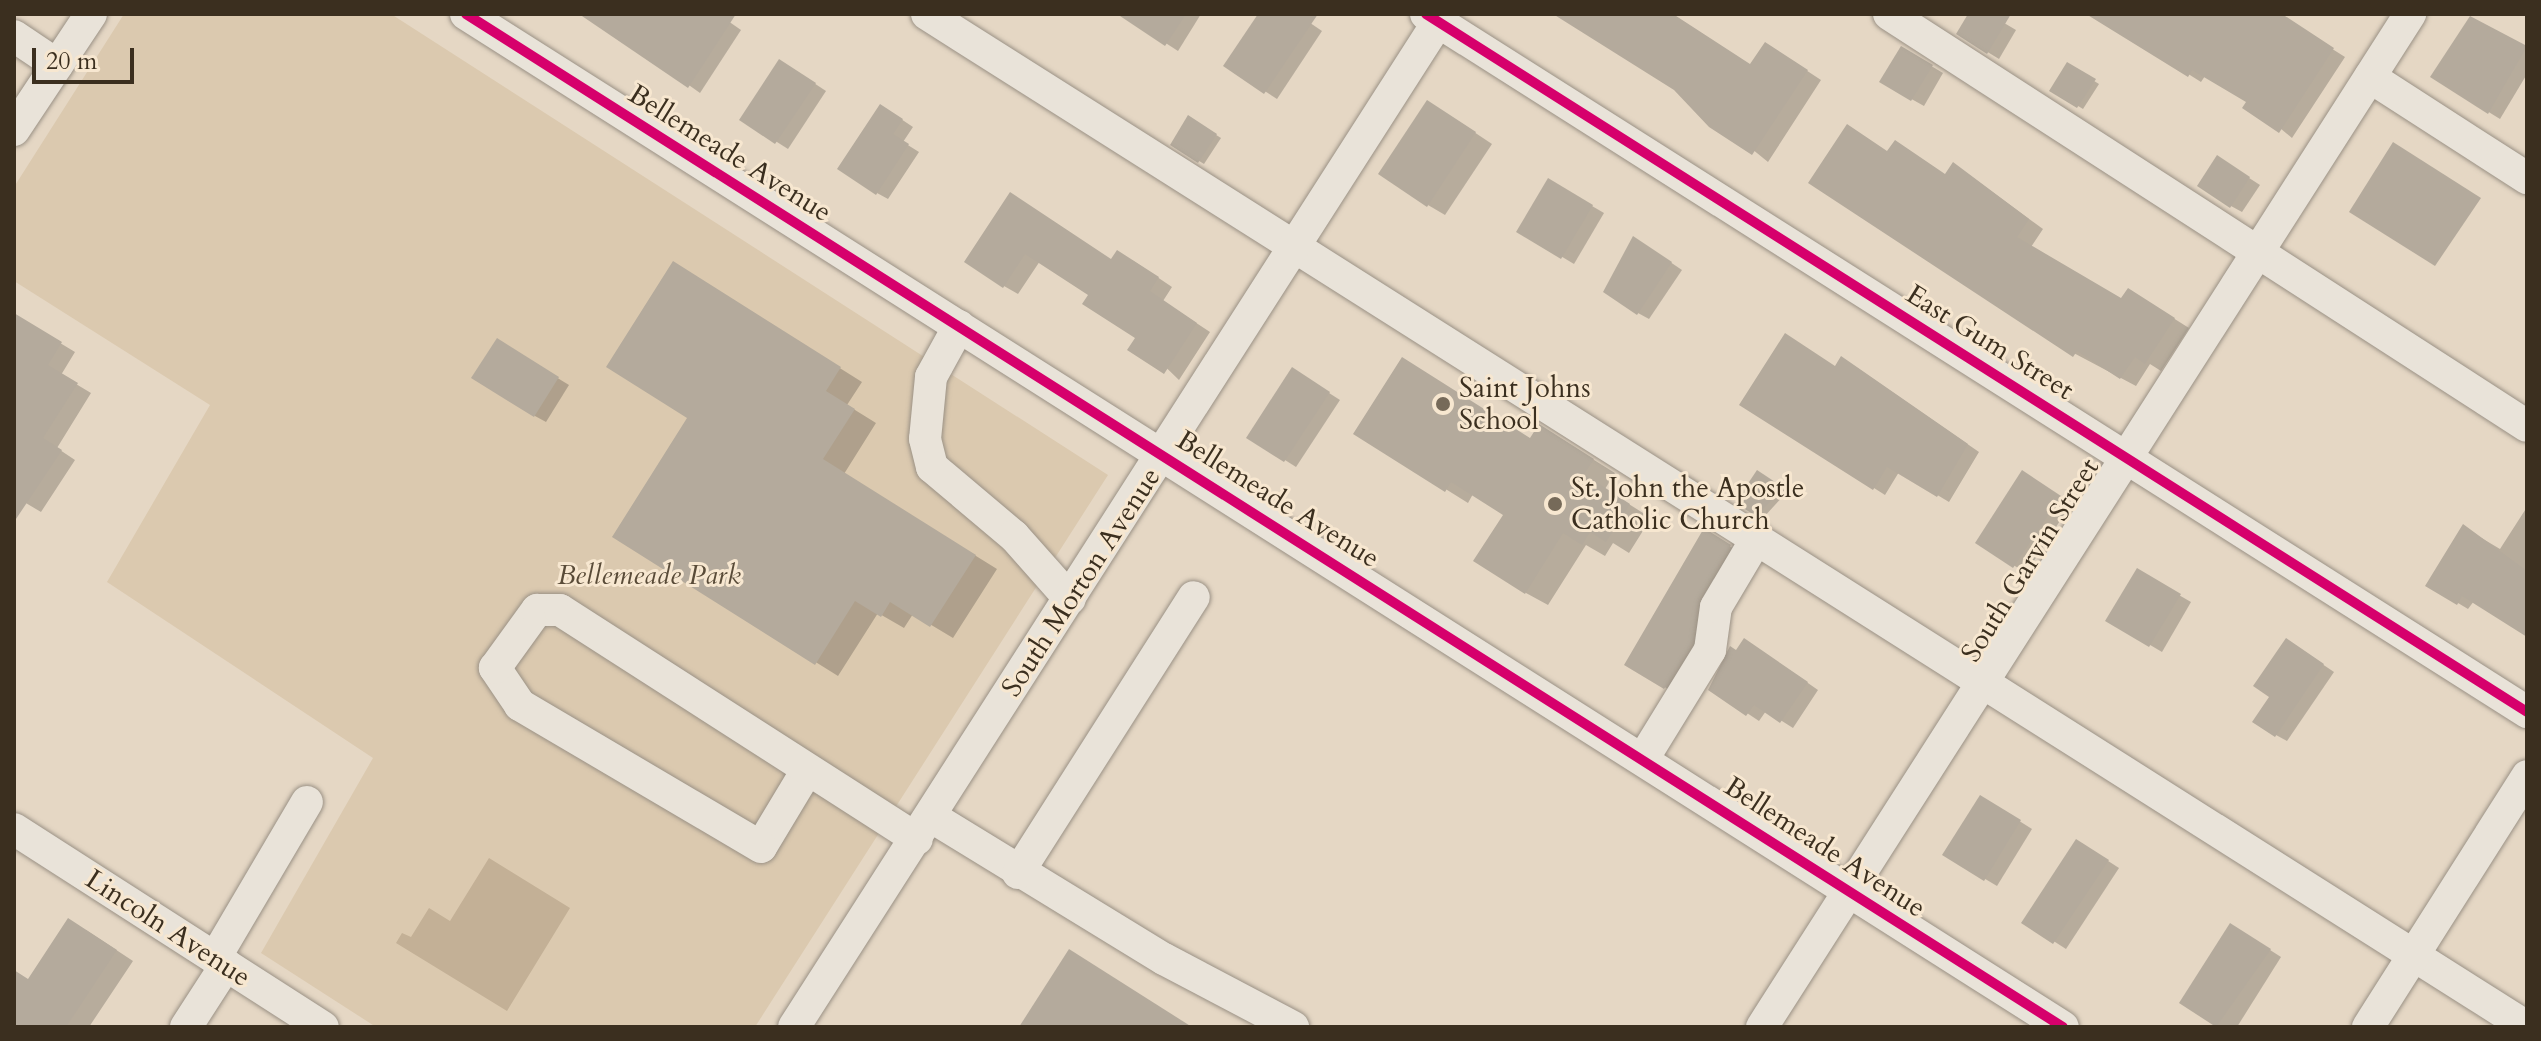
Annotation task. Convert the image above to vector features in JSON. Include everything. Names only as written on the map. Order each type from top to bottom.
[{"type":"street","points":[[14,130],[91,14]]},
{"type":"street","name":"Bellemeade Avenue","points":[[466,14],[2063,1027]]},
{"type":"street","points":[[927,14],[2527,1027]]},
{"type":"street","points":[[1889,14],[2256,254],[2527,426]]},
{"type":"street","name":"South Garvin Street","points":[[1762,1027],[2370,77],[2405,15]]},
{"type":"street","name":"South Morton Avenue","points":[[794,1027],[1297,246],[1436,16]]},
{"type":"street","name":"East Gum Street","points":[[1436,16],[2527,712]]},
{"type":"street","points":[[14,36],[57,65]]},
{"type":"street","points":[[2370,77],[2527,178]]},
{"type":"street","points":[[959,326],[931,377],[925,439],[932,467],[1014,536],[1070,599]]},
{"type":"street","points":[[1643,759],[1710,650],[1716,607],[1757,538]]},
{"type":"street","points":[[1018,873],[1194,597]]},
{"type":"street","points":[[806,772],[761,847],[520,705],[495,668],[537,610],[560,610],[806,772],[1018,873],[1293,1027]]},
{"type":"street","points":[[2368,1027],[2527,776]]},
{"type":"street","points":[[186,1027],[307,802]]},
{"type":"street","name":"Lincoln Avenue","points":[[14,829],[323,1027]]},
{"type":"green space","name":"Bellemeade Park","points":[[124,14],[391,14],[1108,475],[755,1027],[376,1027],[261,953],[373,758],[107,582],[210,405],[14,281],[14,187]]},
{"type":"shaded area","points":[[489,858],[570,908],[507,1011],[396,943],[402,933],[411,937],[429,908],[450,921]]},
{"type":"building","points":[[579,14],[736,14],[688,88]]},
{"type":"building","points":[[1117,14],[1186,14],[1165,46]]},
{"type":"building","points":[[1258,14],[1318,14],[1264,94],[1223,66]]},
{"type":"building","points":[[1553,14],[1673,14],[1750,64],[1765,42],[1808,70],[1752,155],[1709,127],[1674,90]]},
{"type":"building","points":[[1968,14],[2011,14],[1987,54],[1956,34]]},
{"type":"building","points":[[2086,14],[2282,14],[2334,48],[2279,133],[2242,108],[2246,102],[2192,70],[2188,77]]},
{"type":"building","points":[[2470,16],[2527,46],[2488,114],[2430,77]]},
{"type":"building","points":[[1901,46],[1933,65],[1911,101],[1879,82]]},
{"type":"building","points":[[779,59],[816,83],[775,144],[739,120]]},
{"type":"building","points":[[2067,62],[2096,79],[2077,108],[2049,91]]},
{"type":"building","points":[[1427,100],[1476,132],[1427,207],[1378,174]]},
{"type":"building","points":[[880,104],[903,119],[893,134],[909,144],[876,195],[837,169]]},
{"type":"building","points":[[1188,115],[1217,134],[1198,163],[1170,145]]},
{"type":"building","points":[[1847,124],[1887,151],[1895,140],[1945,174],[1953,162],[2029,219],[2017,237],[2121,298],[2128,288],[2175,318],[2145,364],[2135,357],[2120,379],[2077,351],[2073,357],[1808,183]]},
{"type":"building","points":[[2393,142],[2481,198],[2435,266],[2349,212]]},
{"type":"building","points":[[2217,155],[2250,177],[2230,208],[2197,186]]},
{"type":"building","points":[[1548,178],[1593,205],[1561,259],[1516,232]]},
{"type":"building","points":[[1010,192],[1111,259],[1117,250],[1159,277],[1150,291],[1197,323],[1164,374],[1127,350],[1135,338],[1082,304],[1088,295],[1025,254],[1003,288],[964,262]]},
{"type":"building","points":[[1633,236],[1672,262],[1637,315],[1603,292]]},
{"type":"building","points":[[673,261],[841,367],[826,391],[855,409],[823,459],[976,555],[930,627],[890,602],[881,617],[855,601],[815,665],[612,537],[687,418],[606,367]]},
{"type":"building","points":[[14,313],[62,342],[48,365],[78,383],[43,438],[62,450],[14,522]]},
{"type":"building","points":[[1785,333],[1835,366],[1841,356],[1968,444],[1937,497],[1887,467],[1873,490],[1739,405]]},
{"type":"building","points":[[497,338],[559,377],[534,417],[471,378]]},
{"type":"building","points":[[1402,357],[1530,438],[1539,424],[1594,459],[1584,474],[1630,504],[1606,542],[1590,532],[1582,545],[1563,533],[1525,594],[1473,561],[1503,515],[1451,482],[1445,492],[1353,434]]},
{"type":"building","points":[[1292,367],[1330,392],[1284,462],[1246,438]]},
{"type":"building","points":[[1757,470],[1784,488],[1756,516],[1735,503]]},
{"type":"building","points":[[2022,470],[2061,496],[2013,568],[1975,543]]},
{"type":"building","points":[[2463,524],[2527,571],[2527,637],[2462,596],[2457,605],[2425,586]]},
{"type":"building","points":[[1704,528],[1731,545],[1699,598],[1692,643],[1664,689],[1624,665]]},
{"type":"building","points":[[2137,568],[2181,594],[2149,647],[2105,621]]},
{"type":"building","points":[[1744,638],[1808,682],[1780,723],[1754,705],[1746,716],[1708,690],[1730,646],[1736,650]]},
{"type":"building","points":[[2286,638],[2324,664],[2275,737],[2252,722],[2269,697],[2253,686]]},
{"type":"building","points":[[1980,795],[2021,820],[1984,881],[1942,855]]},
{"type":"building","points":[[2076,839],[2109,860],[2053,944],[2021,923]]},
{"type":"building","points":[[68,918],[117,950],[66,1027],[14,1027],[14,970],[28,979]]},
{"type":"building","points":[[2230,923],[2271,949],[2216,1027],[2179,1003]]},
{"type":"building","points":[[1069,949],[1192,1027],[1019,1027]]},
{"type":"cycle path","points":[[466,14],[2063,1027]]},
{"type":"cycle path","points":[[1426,14],[2527,712]]},
{"type":"place","name":"Saint Johns School","points":[[1443,404]]},
{"type":"place","name":"St. John the Apostle Catholic Church","points":[[1555,504]]}]
